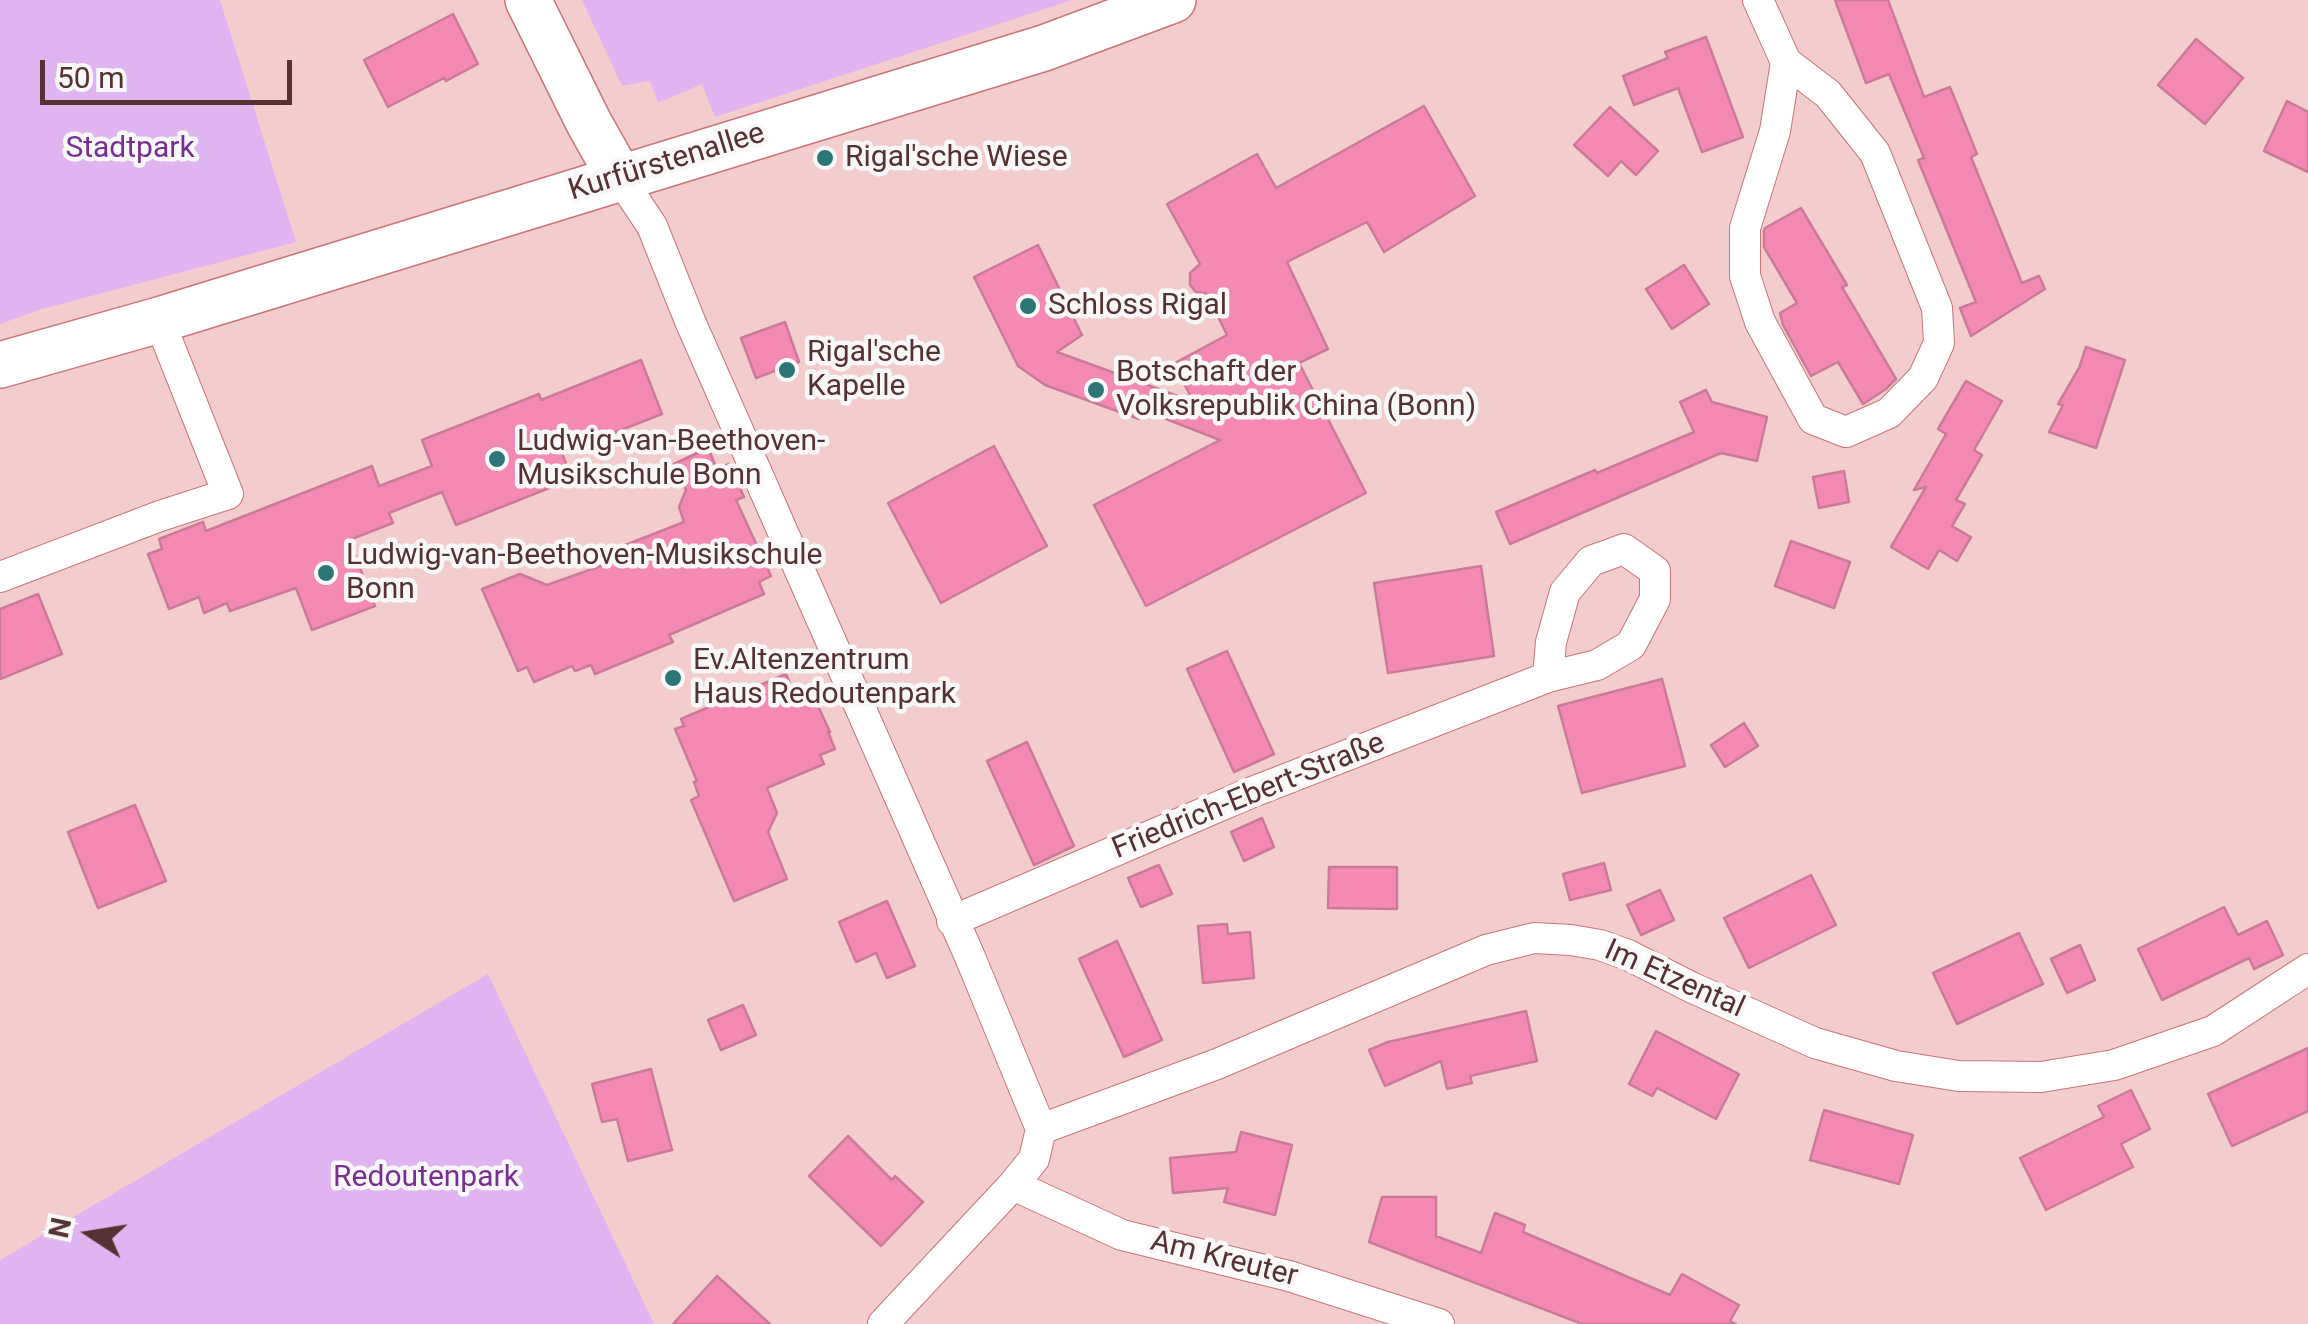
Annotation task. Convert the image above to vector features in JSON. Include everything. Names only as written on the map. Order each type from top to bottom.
[{"type":"street","points":[[528,0],[589,123],[652,226],[1041,1129],[1034,1159],[1014,1185],[883,1324]]},
{"type":"street","name":"Kurfürstenallee","points":[[0,365],[159,320],[1044,48],[1173,0]]},
{"type":"street","points":[[1758,0],[1786,62],[1828,94],[1875,153],[1937,308],[1939,343],[1923,378],[1889,414],[1846,432],[1813,418],[1760,322],[1745,276],[1745,228],[1775,130],[1786,62]]},
{"type":"street","points":[[0,577],[228,494],[159,320]]},
{"type":"street","name":"Friedrich-Ebert-Straße","points":[[952,920],[1250,794],[1548,677]]},
{"type":"street","name":"Im Etzental","points":[[1041,1129],[1217,1064],[1486,950],[1534,938],[1600,945],[1815,1043],[1896,1066],[1959,1076],[2041,1077],[2114,1065],[2213,1031],[2308,969]]},
{"type":"street","name":"Am Kreuter","points":[[1014,1185],[1122,1234],[1289,1276],[1439,1324]]},
{"type":"green space","name":"Stadtpark","points":[[0,0],[220,0],[296,242],[42,309],[0,324]]},
{"type":"green space","name":"Rigal'sche Wiese","points":[[582,0],[1072,0],[715,117],[702,84],[658,103],[650,81],[622,86]]},
{"type":"green space","name":"Redoutenpark","points":[[488,974],[654,1324],[0,1324],[0,1260]]},
{"type":"building","points":[[1835,0],[1888,0],[1924,97],[1950,87],[1977,154],[1971,157],[2022,283],[2039,276],[2045,289],[1971,336],[1960,308],[1976,302],[1918,160],[1924,158],[1889,74],[1866,83]]},
{"type":"building","points":[[453,14],[478,64],[388,107],[364,60]]},
{"type":"building","points":[[1706,37],[1743,137],[1702,152],[1678,88],[1634,105],[1623,76],[1668,58],[1665,52]]},
{"type":"building","points":[[2196,39],[2243,78],[2205,124],[2158,85]]},
{"type":"building","points":[[2287,101],[2308,112],[2308,172],[2264,151]]},
{"type":"building","points":[[1424,106],[1475,196],[1384,252],[1367,222],[1287,262],[1328,349],[1299,363],[1366,493],[1146,606],[1094,505],[1220,440],[1143,410],[1139,419],[1045,385],[1018,366],[974,277],[1038,245],[1082,335],[1057,352],[1194,402],[1173,364],[1227,335],[1207,294],[1196,292],[1190,285],[1190,273],[1200,264],[1167,204],[1257,154],[1276,188]]},
{"type":"building","points":[[1610,107],[1658,151],[1636,175],[1621,161],[1608,176],[1574,145]]},
{"type":"building","points":[[1801,208],[1896,379],[1863,404],[1838,362],[1811,376],[1783,325],[1780,313],[1797,303],[1764,247],[1764,231]]},
{"type":"building","points":[[1684,265],[1709,304],[1672,329],[1646,289]]},
{"type":"building","points":[[785,322],[799,362],[756,378],[741,338]]},
{"type":"building","points":[[2086,347],[2125,360],[2096,448],[2049,432]]},
{"type":"building","points":[[641,360],[662,414],[562,453],[572,479],[456,525],[442,492],[389,513],[393,523],[349,540],[375,606],[312,630],[296,588],[230,611],[227,603],[204,613],[199,597],[169,609],[148,554],[162,549],[159,539],[203,522],[206,531],[372,466],[379,486],[432,466],[422,440],[539,394],[541,400]]},
{"type":"building","points":[[1966,381],[2002,401],[1974,450],[1982,455],[1956,500],[1965,504],[1952,526],[1971,537],[1957,561],[1939,550],[1928,569],[1891,547],[1926,487],[1914,490],[1946,434],[1938,429]]},
{"type":"building","points":[[1706,390],[1712,402],[1767,417],[1757,461],[1721,453],[1510,544],[1496,512],[1694,432],[1680,402]]},
{"type":"building","points":[[994,446],[1047,546],[941,603],[888,503]]},
{"type":"building","points":[[708,448],[717,469],[729,464],[744,497],[736,500],[771,576],[759,582],[764,594],[669,635],[673,642],[595,674],[591,665],[575,671],[572,666],[534,682],[527,667],[518,671],[482,589],[520,574],[547,585],[609,563],[605,553],[684,522],[679,507],[686,490],[674,464]]},
{"type":"building","points":[[1844,471],[1849,502],[1819,508],[1813,477]]},
{"type":"building","points":[[1791,541],[1850,562],[1834,608],[1775,586]]},
{"type":"building","points":[[1481,566],[1494,656],[1388,673],[1374,583]]},
{"type":"building","points":[[38,594],[62,654],[0,679],[0,609]]},
{"type":"building","points":[[1227,651],[1274,754],[1234,772],[1187,669]]},
{"type":"building","points":[[786,674],[795,697],[818,706],[835,749],[820,755],[824,764],[767,788],[777,813],[768,832],[787,879],[734,901],[691,800],[699,796],[694,782],[697,781],[675,729],[684,726],[681,719]]},
{"type":"building","points":[[1662,679],[1685,766],[1582,793],[1558,706]]},
{"type":"building","points":[[1744,723],[1758,746],[1725,767],[1711,745]]},
{"type":"building","points":[[1027,742],[1074,846],[1034,865],[987,761]]},
{"type":"building","points":[[135,805],[166,881],[98,908],[68,832]]},
{"type":"building","points":[[1262,818],[1274,847],[1244,861],[1231,832]]},
{"type":"building","points":[[1604,863],[1611,890],[1570,900],[1563,874]]},
{"type":"building","points":[[1159,865],[1172,894],[1141,907],[1128,878]]},
{"type":"building","points":[[1329,867],[1397,867],[1397,909],[1328,908]]},
{"type":"building","points":[[1811,875],[1836,925],[1749,968],[1724,918]]},
{"type":"building","points":[[1660,890],[1674,920],[1641,935],[1627,905]]},
{"type":"building","points":[[887,901],[915,966],[887,978],[876,953],[856,962],[839,922]]},
{"type":"building","points":[[2224,907],[2238,935],[2267,921],[2283,955],[2254,969],[2249,958],[2162,1000],[2138,949]]},
{"type":"building","points":[[1227,924],[1228,934],[1250,932],[1254,978],[1203,983],[1198,926]]},
{"type":"building","points":[[2019,933],[2043,984],[1957,1024],[1933,973]]},
{"type":"building","points":[[1117,941],[1162,1040],[1124,1057],[1079,959]]},
{"type":"building","points":[[2080,945],[2095,980],[2067,993],[2051,959]]},
{"type":"building","points":[[743,1005],[756,1035],[721,1050],[708,1020]]},
{"type":"building","points":[[1526,1011],[1537,1061],[1470,1076],[1472,1083],[1447,1089],[1441,1061],[1385,1086],[1369,1050],[1388,1042]]},
{"type":"building","points":[[1656,1031],[1739,1074],[1716,1119],[1657,1088],[1652,1096],[1629,1084]]},
{"type":"building","points":[[2308,1048],[2308,1111],[2232,1146],[2208,1094]]},
{"type":"building","points":[[651,1069],[672,1150],[628,1161],[617,1119],[602,1122],[592,1084]]},
{"type":"building","points":[[2131,1090],[2150,1129],[2121,1144],[2133,1167],[2046,1210],[2020,1158],[2104,1117],[2098,1106]]},
{"type":"building","points":[[1824,1110],[1913,1135],[1899,1184],[1810,1160]]},
{"type":"building","points":[[1241,1132],[1292,1145],[1275,1215],[1224,1202],[1228,1188],[1173,1193],[1170,1158],[1236,1152]]},
{"type":"building","points":[[848,1136],[892,1180],[895,1176],[923,1202],[881,1246],[809,1176]]},
{"type":"building","points":[[1382,1197],[1436,1197],[1436,1236],[1481,1253],[1495,1213],[1525,1225],[1523,1232],[1670,1295],[1682,1274],[1739,1305],[1730,1321],[1736,1324],[1582,1324],[1369,1242]]},
{"type":"building","points":[[717,1276],[770,1324],[673,1324]]},
{"type":"place","name":"Rigal'sche Wiese","points":[[825,158]]},
{"type":"place","name":"Schloss Rigal","points":[[1028,306]]},
{"type":"place","name":"Rigal'sche Kapelle","points":[[787,370]]},
{"type":"place","name":"Botschaft der Volksrepublik China (Bonn)","points":[[1096,390]]},
{"type":"place","name":"Ludwig-van-Beethoven- Musikschule Bonn","points":[[497,459]]},
{"type":"place","name":"Ludwig-van-Beethoven-Musikschule Bonn","points":[[326,573]]},
{"type":"place","name":"Ev.Altenzentrum Haus Redoutenpark","points":[[673,678]]}]
